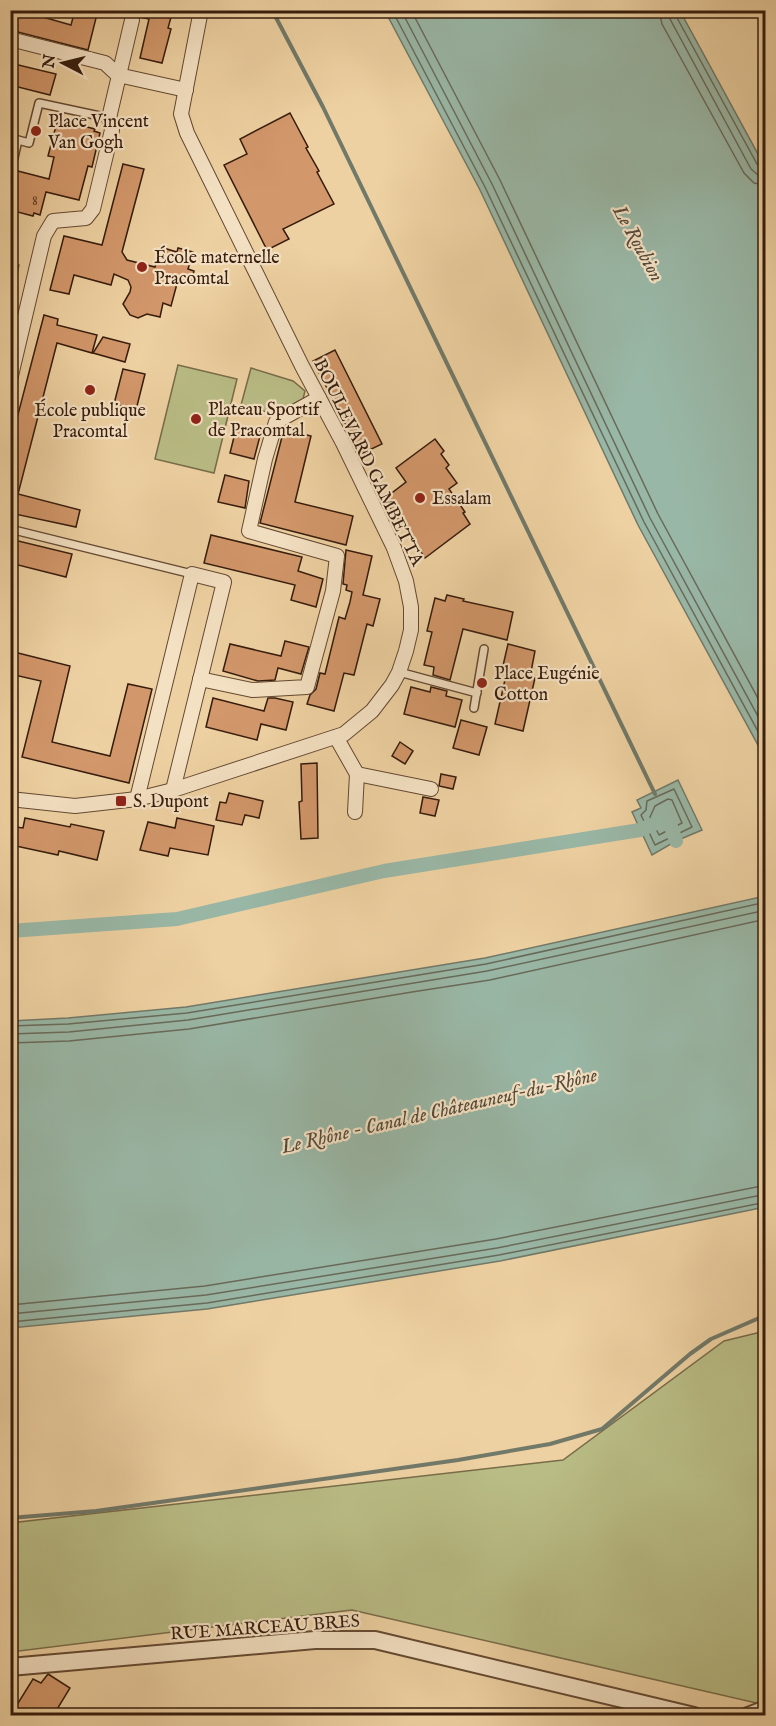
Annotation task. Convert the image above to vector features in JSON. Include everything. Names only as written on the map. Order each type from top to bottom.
[{"type":"street","name":"BOULEVARD GAMBETTA","points":[[10,800],[75,806],[137,800],[344,734],[372,711],[399,672],[411,630],[411,607],[406,581],[394,548],[187,133],[182,114],[201,10]]},
{"type":"street","points":[[10,380],[17,323],[44,236],[53,221],[86,218],[93,209],[112,130],[109,118],[132,20]]},
{"type":"street","points":[[10,39],[105,63],[118,75],[186,90]]},
{"type":"street","points":[[200,679],[252,690],[307,687],[333,591],[337,556],[249,531],[276,422],[319,398]]},
{"type":"street","points":[[137,800],[192,574],[224,582],[173,790]]},
{"type":"street","points":[[336,737],[357,774],[355,812]]},
{"type":"street","points":[[357,774],[431,789]]},
{"type":"street","name":"RUE MARCEAU BRES","points":[[10,1667],[315,1640],[375,1640],[694,1716]]},
{"type":"street","points":[[748,1716],[765,1709]]},
{"type":"lane","points":[[10,158],[14,158],[18,140],[29,142],[39,103],[109,118]]},
{"type":"lane","points":[[10,529],[192,574]]},
{"type":"lane","points":[[474,708],[484,649]]},
{"type":"lane","points":[[399,672],[477,693]]},
{"type":"green space","points":[[10,263],[19,265],[11,300]]},
{"type":"green space","name":"Plateau Sportif de Pracomtal","points":[[178,365],[237,379],[214,473],[155,459]]},
{"type":"green space","points":[[251,368],[293,381],[305,391],[303,399],[275,414],[241,405]]},
{"type":"green space","points":[[765,1331],[765,1705],[352,1610],[11,1652],[10,1523],[563,1460],[724,1341]]},
{"type":"water","name":"Le Roubion","points":[[385,11],[680,11],[765,167],[765,758],[638,525],[480,190]]},
{"type":"water","points":[[678,780],[702,830],[652,855],[632,812],[641,808],[637,800]]},
{"type":"water","name":"Le Rhône - Canal de Châteauneuf-du-Rhône","points":[[765,896],[765,1207],[500,1261],[207,1309],[11,1328],[11,1021],[186,1007],[485,958]]},
{"type":"building","points":[[10,10],[18,10],[71,25],[75,10],[98,10],[88,50],[10,30]]},
{"type":"building","points":[[130,10],[173,10],[168,28],[171,29],[162,63],[140,58],[149,19],[140,17],[138,13]]},
{"type":"building","points":[[10,63],[56,74],[50,95],[10,85]]},
{"type":"building","points":[[290,113],[334,204],[283,229],[289,239],[267,250],[224,165],[247,154],[240,139]]},
{"type":"building","points":[[63,121],[95,129],[94,131],[100,133],[92,167],[88,166],[79,200],[46,192],[40,215],[34,213],[33,216],[10,210],[10,169],[49,179],[54,157],[48,156],[57,122],[62,124]]},
{"type":"building","points":[[123,164],[144,169],[122,252],[127,260],[155,267],[160,247],[177,252],[178,248],[193,252],[188,269],[194,271],[191,283],[178,280],[171,306],[163,303],[160,317],[147,314],[138,318],[130,315],[123,304],[131,287],[128,280],[114,274],[111,285],[74,275],[69,294],[50,290],[64,236],[102,245]]},
{"type":"building","points":[[44,315],[58,319],[57,325],[97,335],[92,353],[57,343],[18,494],[80,510],[76,527],[10,513],[10,445]]},
{"type":"building","points":[[103,337],[130,344],[125,362],[93,353]]},
{"type":"building","points":[[335,350],[382,444],[361,454],[313,361]]},
{"type":"building","points":[[123,369],[145,374],[136,410],[114,404]]},
{"type":"building","points":[[237,425],[261,432],[254,459],[230,453]]},
{"type":"building","points":[[284,429],[311,436],[295,502],[353,516],[346,545],[260,523]]},
{"type":"building","name":"Essalam","points":[[435,439],[444,451],[441,454],[449,465],[446,468],[457,483],[449,489],[465,512],[463,513],[470,524],[425,558],[384,499],[406,482],[396,468]]},
{"type":"building","points":[[225,475],[249,481],[245,508],[218,502]]},
{"type":"building","points":[[211,535],[302,557],[298,571],[323,579],[316,607],[291,600],[295,585],[204,563]]},
{"type":"building","points":[[10,539],[72,554],[66,577],[10,563]]},
{"type":"building","points":[[346,550],[372,556],[363,595],[380,599],[373,626],[367,624],[354,675],[344,673],[334,711],[307,704],[310,695],[316,689],[320,673],[325,674],[339,617],[345,619],[350,602],[352,592],[346,590],[347,585],[343,584]]},
{"type":"building","points":[[447,595],[464,599],[463,601],[513,612],[507,640],[463,629],[450,680],[433,675],[434,667],[424,665],[432,632],[427,631],[435,598],[445,601]]},
{"type":"building","points":[[285,641],[309,647],[301,674],[278,668],[275,680],[258,681],[223,671],[230,644],[281,656]]},
{"type":"building","points":[[508,644],[535,651],[530,677],[535,678],[523,731],[495,724],[507,671],[502,670]]},
{"type":"building","points":[[10,651],[70,666],[52,742],[110,756],[128,684],[152,689],[129,783],[22,757],[41,681],[10,674]]},
{"type":"building","points":[[411,687],[430,692],[431,687],[447,691],[446,696],[462,700],[455,727],[404,714]]},
{"type":"building","points":[[213,698],[264,711],[268,698],[293,702],[286,730],[261,724],[257,740],[206,727]]},
{"type":"building","points":[[461,720],[487,727],[479,755],[453,748]]},
{"type":"building","points":[[400,742],[413,751],[405,764],[392,756]]},
{"type":"building","points":[[317,763],[318,838],[301,839],[299,802],[302,801],[301,764]]},
{"type":"building","points":[[441,774],[456,777],[453,789],[439,786]]},
{"type":"building","points":[[229,793],[263,801],[259,818],[245,815],[242,825],[216,820],[220,802],[226,803]]},
{"type":"building","points":[[423,797],[439,800],[435,816],[420,813]]},
{"type":"building","points":[[25,818],[104,831],[97,860],[59,851],[58,855],[11,845],[16,827],[23,828]]},
{"type":"building","points":[[177,818],[214,826],[208,855],[170,848],[168,856],[140,850],[148,822],[175,828]]},
{"type":"building","points":[[48,1674],[70,1688],[53,1716],[10,1716],[33,1679],[41,1683]]},
{"type":"waterway","points":[[272,10],[323,107],[655,794]]},
{"type":"waterway","points":[[10,931],[177,919],[384,871],[640,830],[668,818],[676,841]]},
{"type":"waterway","points":[[10,1518],[96,1511],[458,1460],[550,1444],[602,1429],[690,1354],[711,1339],[766,1315]]},
{"type":"place","name":"Place Vincent Van Gogh","points":[[36,131]]},
{"type":"place","name":"École maternelle Pracomtal","points":[[142,267]]},
{"type":"place","name":"École publique Pracomtal","points":[[90,390]]},
{"type":"place","name":"Plateau Sportif de Pracomtal","points":[[196,419]]},
{"type":"place","name":"Essalam","points":[[420,498]]},
{"type":"place","name":"Place Eugénie Cotton","points":[[482,683]]},
{"type":"place","name":"S. Dupont","points":[[121,801]]}]
